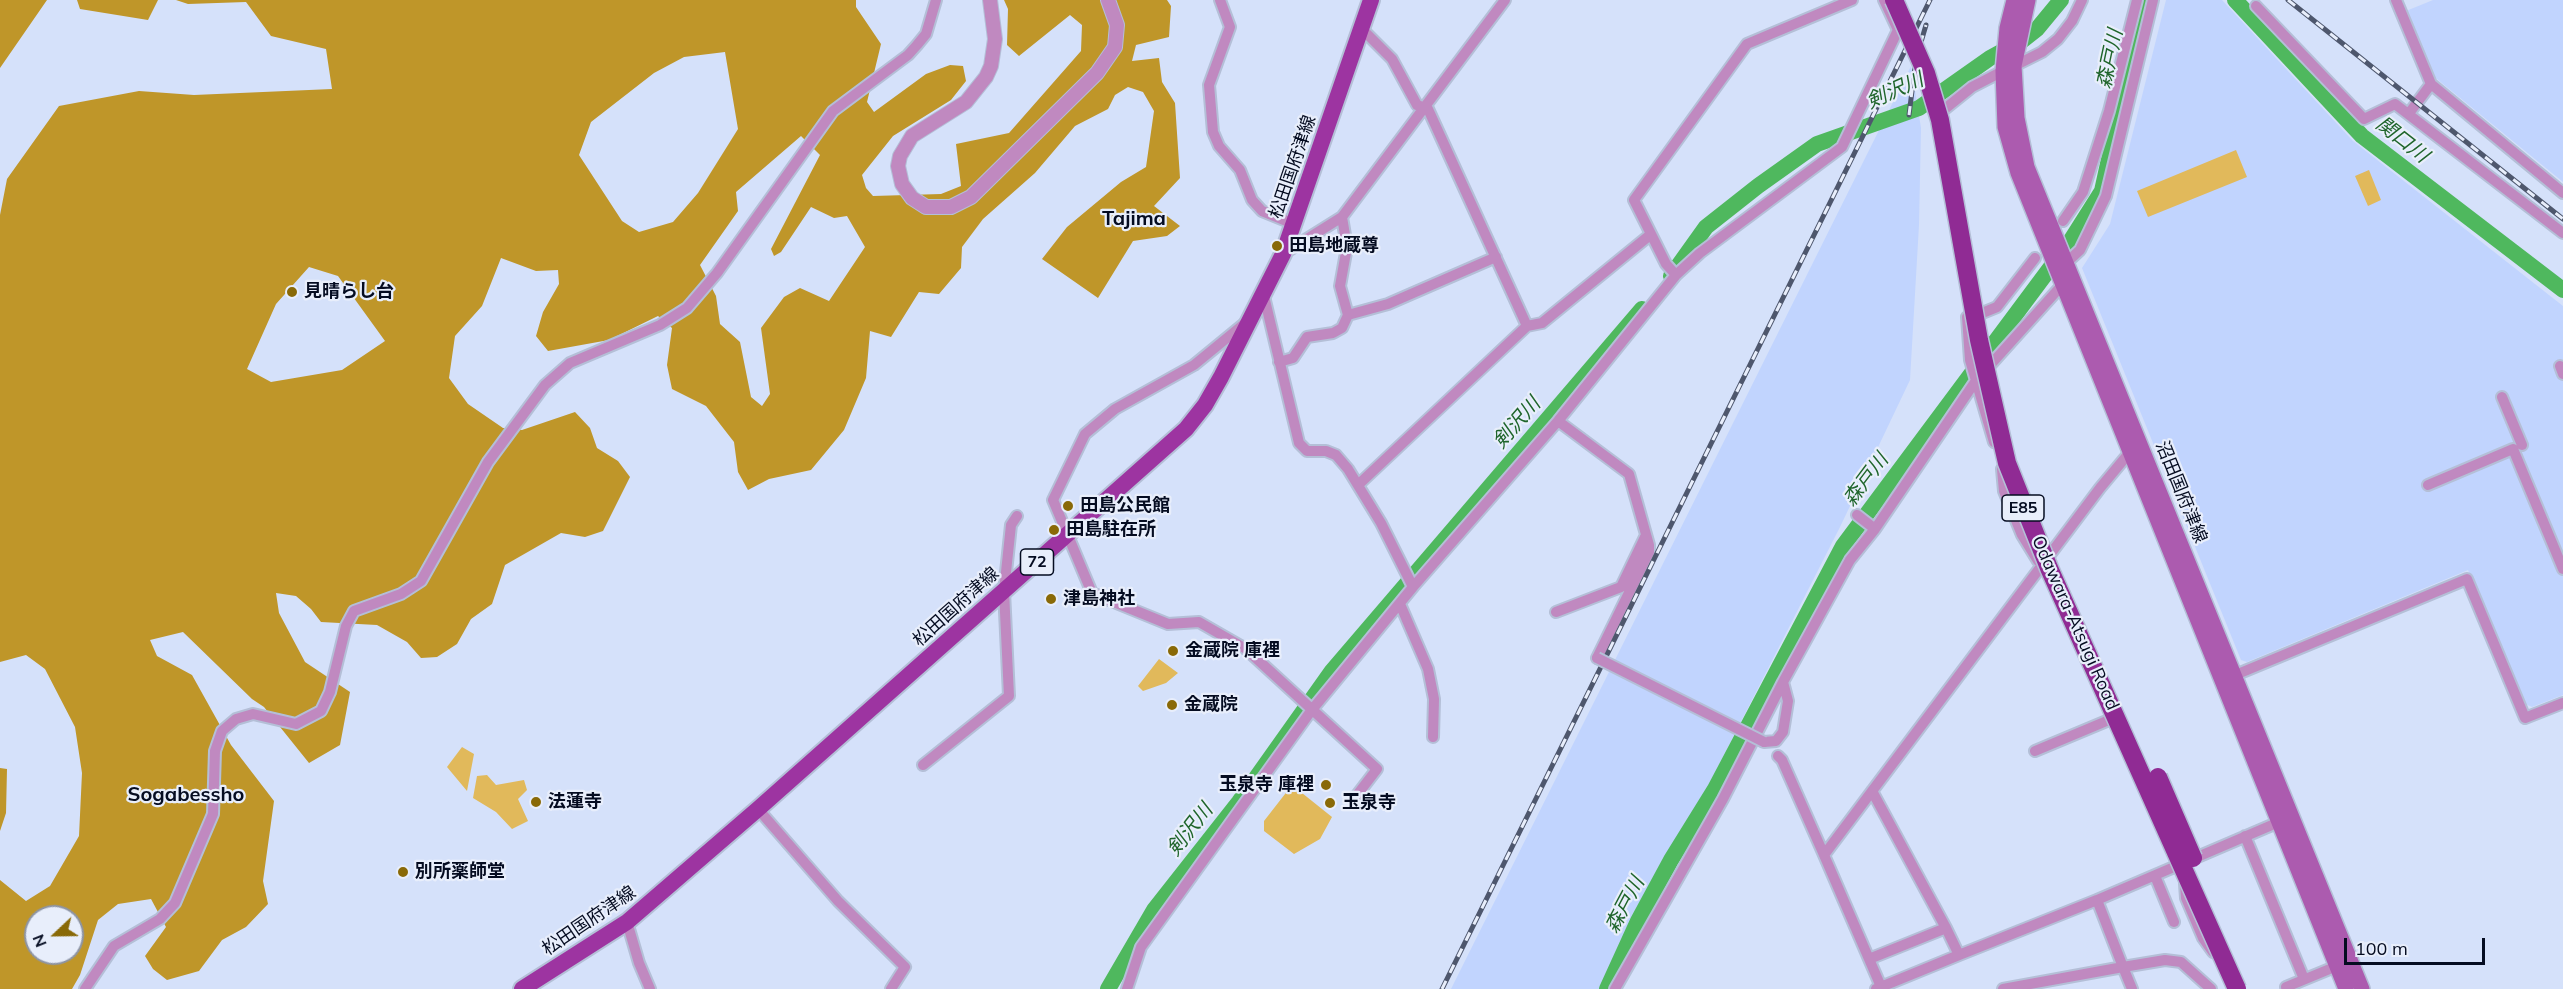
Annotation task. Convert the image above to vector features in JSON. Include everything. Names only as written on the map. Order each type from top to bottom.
[{"type":"highway","name":"Odawara-Atsugi Road","points":[[1894,0],[1926,73],[1940,120],[1985,370],[2011,472],[2049,568],[2237,989]]},
{"type":"highway","name":"Odawara-Atsugi Road","points":[[1906,0],[1935,68],[1950,118],[1963,174],[1991,342],[2019,460],[2060,563],[2182,830],[2246,989]]},
{"type":"main road","name":"松田国府津線","points":[[522,989],[627,922],[758,809],[1186,429],[1210,396],[1252,318],[1282,254],[1371,0]]},
{"type":"main road","name":"沼田国府津線","points":[[2010,59],[2022,2]]},
{"type":"main road","name":"沼田国府津線","points":[[2022,2],[2010,18],[2010,59],[2005,127],[2018,173],[2047,249],[2065,274],[2229,677],[2279,822],[2346,989]]},
{"type":"main road","name":"沼田国府津線","points":[[2065,274],[2130,452],[2362,989]]},
{"type":"street","points":[[85,989],[114,946],[160,920],[175,903],[213,814],[215,751],[222,731],[236,719],[252,714],[296,724],[321,711],[330,692],[346,626],[354,612],[401,594],[421,581],[488,462],[544,385],[570,363],[660,325],[687,308],[717,273],[833,111],[860,88],[908,55],[926,34],[936,0]]},
{"type":"street","points":[[990,0],[995,39],[991,66],[986,77],[966,102],[912,136],[900,156],[898,166],[902,184],[912,198],[926,207],[951,207],[971,197],[1097,73],[1115,47],[1117,25],[1108,0]]},
{"type":"street","points":[[1220,0],[1230,27],[1209,85],[1213,132],[1219,146],[1240,170],[1257,206],[1262,211],[1294,224]]},
{"type":"street","points":[[1282,254],[1342,217],[1422,107],[1505,0]]},
{"type":"street","points":[[1676,274],[1666,264],[1634,200],[1747,44],[1852,0]]},
{"type":"street","points":[[1127,989],[1141,947],[1311,711],[1413,587],[1558,421],[1676,274],[1842,147],[1898,30],[1884,0]]},
{"type":"street","points":[[2082,0],[2072,21],[2058,39],[2042,52],[2010,59],[1931,119],[1967,319],[1970,360],[2005,480],[2004,491],[2022,535],[2040,566],[2185,884],[2190,908],[2203,938],[2211,946],[2228,989]]},
{"type":"street","points":[[2063,221],[2083,192],[2109,111],[2137,0]]},
{"type":"street","points":[[1615,989],[1723,799],[1783,682],[1850,560],[1875,529],[1975,382],[2065,274],[2080,250],[2106,196],[2153,0]]},
{"type":"street","points":[[2400,1],[2431,84],[2563,193]]},
{"type":"street","points":[[2256,6],[2364,119],[2395,104],[2410,112],[2563,233]]},
{"type":"street","points":[[1362,29],[1392,59],[1417,105],[1428,109],[1527,326]]},
{"type":"street","points":[[2410,112],[2431,84]]},
{"type":"street","points":[[1279,362],[1293,358],[1307,337],[1342,328],[1348,315],[1340,286],[1347,247],[1342,217]]},
{"type":"street","points":[[1358,485],[1527,326],[1542,323],[1650,234]]},
{"type":"street","points":[[1967,319],[1997,307],[2047,249]]},
{"type":"street","points":[[1348,315],[1388,304],[1496,257]]},
{"type":"street","points":[[1263,292],[1299,443],[1307,450],[1326,451],[1336,455],[1358,485],[1413,587]]},
{"type":"street","points":[[1252,318],[1194,365],[1115,409],[1085,434],[1053,500],[1092,593],[1168,624],[1199,622],[1230,637],[1246,649],[1311,711],[1377,769],[1358,795]]},
{"type":"street","points":[[2502,397],[2522,445]]},
{"type":"street","points":[[1558,421],[1629,474],[1649,552],[1597,658],[1764,742],[1776,741],[1784,729],[1788,701],[1783,682]]},
{"type":"street","points":[[2428,485],[2513,449],[2563,569]]},
{"type":"street","points":[[1824,855],[2040,566],[2130,452]]},
{"type":"street","points":[[1857,515],[1875,529]]},
{"type":"street","points":[[923,765],[1009,696],[1004,591],[1011,525],[1017,516]]},
{"type":"street","points":[[1556,612],[1621,587],[1646,535]]},
{"type":"street","points":[[2229,677],[2467,579],[2525,718],[2563,703]]},
{"type":"street","points":[[1400,604],[1428,669],[1434,699],[1432,737]]},
{"type":"street","points":[[2036,751],[2109,720]]},
{"type":"street","points":[[1778,756],[1782,759],[1824,855],[1869,959],[1879,988],[2177,867],[2279,822]]},
{"type":"street","points":[[1872,791],[1959,955]]},
{"type":"street","points":[[758,809],[838,901],[876,935],[905,967],[891,989]]},
{"type":"street","points":[[2245,836],[2304,979]]},
{"type":"street","points":[[2155,876],[2174,922]]},
{"type":"street","points":[[2097,900],[2132,989]]},
{"type":"street","points":[[627,922],[639,963],[650,989]]},
{"type":"street","points":[[1869,959],[1946,928]]},
{"type":"street","points":[[2003,989],[2152,961],[2181,962],[2211,989]]},
{"type":"street","points":[[2286,987],[2337,966]]},
{"type":"shaded area","points":[[0,0],[47,0],[0,68]]},
{"type":"shaded area","points":[[77,0],[158,0],[148,20],[80,9]]},
{"type":"shaded area","points":[[176,0],[856,0],[856,7],[881,44],[867,102],[874,112],[926,74],[950,65],[963,66],[966,81],[951,100],[893,136],[862,175],[866,188],[873,196],[941,194],[961,186],[956,144],[1009,133],[1081,51],[1082,25],[1070,15],[1019,56],[1007,45],[1008,9],[1004,0],[1167,0],[1171,6],[1169,37],[1136,45],[1132,61],[1159,58],[1162,82],[1175,103],[1180,178],[1154,206],[1180,226],[1167,236],[1133,241],[1098,298],[1042,259],[1067,227],[1121,182],[1146,167],[1154,111],[1143,92],[1128,87],[1115,95],[1108,109],[1075,126],[1035,173],[983,219],[962,247],[961,268],[939,294],[919,292],[891,337],[870,331],[866,378],[844,430],[811,470],[769,479],[748,490],[738,472],[734,442],[706,406],[672,389],[667,365],[672,328],[658,316],[609,340],[548,351],[536,336],[543,312],[559,284],[558,270],[536,271],[501,258],[482,306],[455,336],[449,378],[468,404],[503,428],[522,430],[575,412],[590,428],[597,448],[618,461],[630,477],[603,531],[585,537],[561,533],[505,565],[492,604],[471,619],[457,644],[437,657],[421,658],[407,642],[377,625],[321,622],[311,609],[296,596],[276,593],[279,613],[305,662],[350,692],[340,745],[309,763],[264,707],[252,699],[183,632],[150,640],[157,656],[192,675],[231,745],[274,801],[263,881],[268,904],[246,927],[222,940],[199,971],[167,980],[153,969],[145,956],[166,927],[151,899],[118,904],[98,920],[84,963],[84,905],[24,905],[24,965],[83,965],[72,989],[0,989],[0,880],[26,901],[50,886],[79,836],[82,773],[75,727],[45,669],[26,655],[0,662],[0,215],[7,179],[59,106],[139,91],[194,95],[332,89],[326,49],[271,36],[246,2],[188,4]],"holes":[[[725,52],[738,129],[698,193],[673,222],[639,232],[622,221],[579,155],[591,122],[654,73],[684,57]],[[801,136],[820,155],[771,249],[774,256],[781,252],[811,207],[834,218],[847,216],[865,247],[829,301],[800,288],[784,297],[761,328],[770,394],[762,406],[751,397],[740,342],[720,324],[716,296],[700,265],[738,211],[736,192]],[[309,267],[338,276],[385,341],[342,370],[271,382],[247,369],[276,304]]]},
{"type":"shaded area","points":[[2166,0],[2222,0],[2353,141],[2563,306],[2563,695],[2532,707],[2523,703],[2468,570],[2247,662],[2241,660],[2082,268],[2110,224]]},
{"type":"shaded area","points":[[2433,0],[2563,0],[2563,182],[2432,75],[2406,11]]},
{"type":"shaded area","points":[[1911,66],[1921,128],[1919,225],[1910,380],[1840,527],[1605,989],[1451,989]]},
{"type":"shaded area","points":[[2236,150],[2247,177],[2148,217],[2137,191]]},
{"type":"shaded area","points":[[2369,170],[2381,200],[2368,206],[2355,176]]},
{"type":"shaded area","points":[[1159,659],[1178,673],[1166,683],[1143,691],[1138,686]]},
{"type":"shaded area","points":[[462,747],[474,754],[467,791],[447,767]]},
{"type":"shaded area","points":[[0,768],[7,769],[6,813],[0,831]]},
{"type":"shaded area","points":[[487,775],[496,785],[524,780],[527,790],[518,799],[528,821],[512,829],[496,812],[473,798],[477,776]]},
{"type":"shaded area","points":[[1292,785],[1332,817],[1320,839],[1294,854],[1264,831],[1264,821]]},
{"type":"waterway","name":"剣沢川","points":[[1671,276],[1706,227],[1817,144],[1919,108],[1990,58],[2023,40],[2037,29],[2061,0]]},
{"type":"waterway","name":"森戸川","points":[[1607,989],[1638,921],[1671,860],[1715,789],[1843,546],[2071,240],[2102,191],[2144,0]]},
{"type":"waterway","name":"関口川","points":[[2235,0],[2362,136],[2563,290]]},
{"type":"waterway","name":"剣沢川","points":[[1108,989],[1154,910],[1239,802],[1332,671],[1642,309]]},
{"type":"railway","points":[[1442,989],[1930,0]]},
{"type":"railway","points":[[2288,0],[2563,219]]},
{"type":"railway","points":[[1909,115],[1916,59],[1926,25]]},
{"type":"place","name":"田島地蔵尊","points":[[1277,246]]},
{"type":"place","name":"見晴らし台","points":[[292,292]]},
{"type":"place","name":"田島公民館","points":[[1068,506]]},
{"type":"place","name":"田島駐在所","points":[[1054,530]]},
{"type":"place","name":"津島神社","points":[[1051,599]]},
{"type":"place","name":"金蔵院 庫裡","points":[[1173,651]]},
{"type":"place","name":"金蔵院","points":[[1172,705]]},
{"type":"place","name":"玉泉寺 庫裡","points":[[1326,785]]},
{"type":"place","name":"法蓮寺","points":[[536,802]]},
{"type":"place","name":"玉泉寺","points":[[1330,803]]},
{"type":"place","name":"別所薬師堂","points":[[403,872]]},
{"type":"district","name":"Tajima","points":[[1134,219]]},
{"type":"district","name":"Sogabessho","points":[[186,795]]}]
